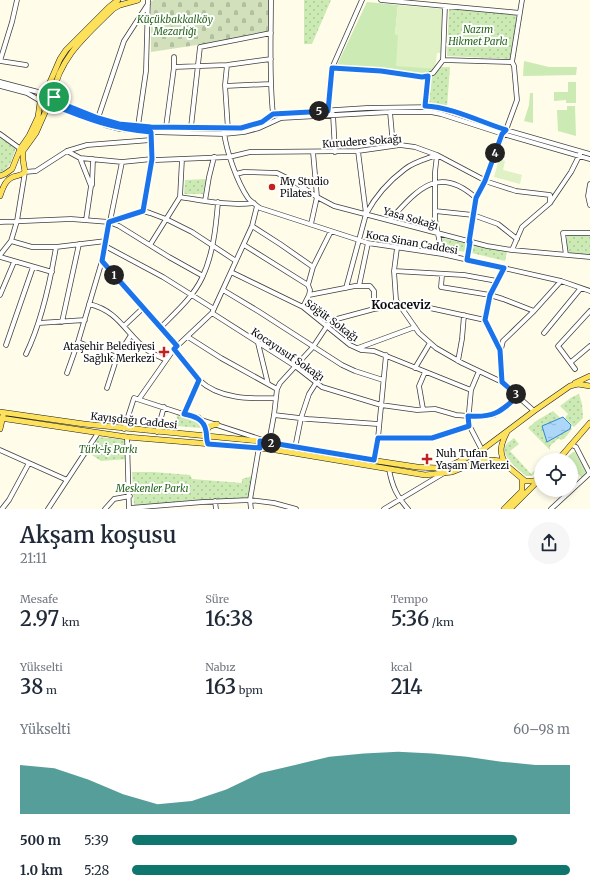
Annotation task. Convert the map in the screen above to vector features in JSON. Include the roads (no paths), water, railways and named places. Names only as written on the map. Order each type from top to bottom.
[{"type":"main road","points":[[0,176],[6,174],[12,169],[22,150],[38,117],[39,96],[43,92],[66,50],[118,0]]},
{"type":"main road","points":[[25,172],[22,150],[36,133],[49,106],[54,102],[54,90],[63,65],[72,51],[113,9],[120,5],[138,0]]},
{"type":"main road","points":[[43,92],[49,92],[53,96]]},
{"type":"main road","points":[[39,102],[44,106],[49,106]]},
{"type":"main road","points":[[13,166],[13,170],[16,172],[25,172]]},
{"type":"main road","points":[[0,196],[7,180],[25,172]]},
{"type":"main road","points":[[0,180],[4,185]]},
{"type":"main road","name":"Kayışdağı Caddesi","points":[[0,412],[41,419],[124,429],[157,432],[206,433],[374,460],[431,468],[443,468],[466,459],[482,450],[570,386],[590,376]]},
{"type":"main road","points":[[570,386],[578,384],[590,386]]},
{"type":"main road","points":[[0,412],[2,415],[1,422]]},
{"type":"main road","points":[[198,418],[204,424],[208,444]]},
{"type":"main road","name":"Kayışdağı Caddesi","points":[[1,422],[11,420],[127,437],[260,448],[425,475],[452,472],[480,461],[500,461],[522,480]]},
{"type":"main road","points":[[565,453],[590,423]]},
{"type":"main road","points":[[206,433],[210,426],[217,424]]},
{"type":"main road","points":[[506,465],[500,451],[508,432]]},
{"type":"main road","points":[[504,509],[522,491],[522,480],[530,482],[534,481]]},
{"type":"main road","points":[[510,509],[534,485]]},
{"type":"street","points":[[17,0],[0,61],[26,65]]},
{"type":"street","points":[[271,0],[272,59],[270,84],[273,114]]},
{"type":"street","points":[[327,116],[332,68],[362,0]]},
{"type":"street","points":[[381,0],[520,13]]},
{"type":"street","points":[[467,260],[476,198],[485,181],[516,100],[514,66],[512,62],[522,0]]},
{"type":"street","points":[[98,118],[124,41],[148,2]]},
{"type":"street","points":[[138,126],[146,65],[148,2]]},
{"type":"street","points":[[332,68],[381,71],[422,77],[428,76],[433,73],[443,60],[445,6]]},
{"type":"street","points":[[192,127],[200,47],[271,33]]},
{"type":"street","points":[[166,127],[174,57]]},
{"type":"street","points":[[174,67],[227,65],[272,59]]},
{"type":"street","points":[[443,60],[512,62]]},
{"type":"street","points":[[227,65],[225,86],[226,134],[229,157],[248,199],[256,205]]},
{"type":"street","points":[[425,106],[428,76]]},
{"type":"street","points":[[0,82],[43,92]]},
{"type":"street","points":[[225,86],[270,84]]},
{"type":"street","points":[[0,86],[26,93],[39,102]]},
{"type":"street","points":[[53,96],[58,102],[98,118],[119,124],[138,126],[241,128],[262,122],[273,114],[328,111],[333,113],[436,113],[580,154],[590,159]]},
{"type":"street","points":[[49,106],[53,105],[105,125],[120,128],[151,132],[226,134],[244,132],[259,128],[281,118],[327,116],[333,113],[425,106],[448,111],[504,132]]},
{"type":"street","points":[[390,112],[393,146]]},
{"type":"street","points":[[333,113],[334,152]]},
{"type":"street","points":[[143,211],[152,159],[150,140],[151,132]]},
{"type":"street","points":[[0,134],[22,150]]},
{"type":"street","points":[[52,272],[14,262],[0,256],[11,241],[17,221],[25,172],[36,171],[67,151],[87,145],[150,140]]},
{"type":"street","name":"Kurudere Sokağı","points":[[80,158],[122,162],[152,159],[229,157],[250,152],[334,152],[358,151],[393,146],[414,147],[436,155],[485,181],[516,191],[550,194],[550,203]]},
{"type":"street","points":[[67,151],[80,158],[92,186]]},
{"type":"street","points":[[358,151],[366,214]]},
{"type":"street","points":[[311,224],[317,197],[312,152]]},
{"type":"street","points":[[580,154],[590,154]]},
{"type":"street","points":[[512,250],[522,227],[550,203],[571,172],[580,154]]},
{"type":"street","points":[[346,288],[366,214],[374,200],[405,168],[418,161],[436,155],[435,211],[442,254]]},
{"type":"street","points":[[205,200],[208,177],[214,157]]},
{"type":"street","points":[[86,220],[92,186],[93,159]]},
{"type":"street","points":[[150,245],[180,197],[182,159]]},
{"type":"street","points":[[67,373],[78,342],[102,261],[122,162]]},
{"type":"street","name":"Yasa Sokağı","points":[[236,174],[244,172],[277,173],[295,182],[317,197],[334,206],[469,242],[512,250],[590,257]]},
{"type":"street","points":[[390,220],[412,195],[425,186],[440,181],[448,181],[471,193],[476,198]]},
{"type":"street","points":[[590,184],[590,205]]},
{"type":"street","points":[[180,197],[239,205],[256,205]]},
{"type":"street","points":[[161,327],[180,309],[192,294],[203,276],[212,245],[218,202]]},
{"type":"street","points":[[140,399],[175,348],[212,313],[252,226],[256,205]]},
{"type":"street","name":"Koca Sinan Caddesi","points":[[256,205],[260,208],[368,243],[442,254],[561,281],[590,291]]},
{"type":"street","points":[[0,222],[71,219],[109,222],[143,211],[166,219],[192,232],[236,261]]},
{"type":"street","points":[[435,211],[473,215],[498,224],[517,239]]},
{"type":"street","points":[[109,222],[203,276]]},
{"type":"street","points":[[252,226],[313,267]]},
{"type":"street","points":[[303,307],[309,295],[310,290],[308,285],[313,267],[331,231]]},
{"type":"street","points":[[566,255],[563,233],[590,233]]},
{"type":"street","points":[[11,241],[32,247],[56,247],[106,241]]},
{"type":"street","points":[[359,286],[368,243]]},
{"type":"street","points":[[62,322],[78,244]]},
{"type":"street","points":[[244,245],[308,285]]},
{"type":"street","points":[[105,246],[163,276],[214,308]]},
{"type":"street","points":[[26,354],[38,323],[52,272],[56,247]]},
{"type":"street","points":[[397,248],[394,271],[396,300],[401,305],[418,333],[430,343],[458,361],[502,382],[534,411]]},
{"type":"street","points":[[102,261],[161,327],[199,380],[225,394],[250,398],[275,398]]},
{"type":"street","points":[[0,295],[14,262]]},
{"type":"street","points":[[6,345],[32,266]]},
{"type":"street","points":[[500,350],[485,320],[490,295],[504,268]]},
{"type":"street","points":[[394,271],[442,275],[464,275],[497,281]]},
{"type":"street","name":"Söğüt Sokağı","points":[[231,272],[303,307],[350,346],[386,355],[471,390]]},
{"type":"street","points":[[442,275],[442,287],[490,295],[534,311]]},
{"type":"street","points":[[502,382],[500,350],[503,341],[534,311],[561,281]]},
{"type":"street","points":[[309,295],[359,286],[372,288],[374,291],[374,309]]},
{"type":"street","points":[[544,333],[581,288]]},
{"type":"street","points":[[223,290],[342,364],[355,371],[383,380]]},
{"type":"street","points":[[89,304],[106,310],[116,317],[147,350],[166,360]]},
{"type":"street","points":[[124,429],[134,398],[269,442],[277,389],[284,378],[313,346],[326,326],[334,320],[374,309],[401,305],[416,305],[485,320]]},
{"type":"street","points":[[124,326],[144,308]]},
{"type":"street","points":[[575,369],[558,346],[590,311]]},
{"type":"street","name":"Kocayusuf Sokağı","points":[[212,313],[295,366],[322,387],[381,405],[417,410],[435,409],[456,415],[481,418],[494,415],[505,408],[518,396]]},
{"type":"street","points":[[458,361],[464,315]]},
{"type":"street","points":[[38,323],[84,320]]},
{"type":"street","points":[[358,348],[415,327]]},
{"type":"street","points":[[107,388],[117,357],[131,334]]},
{"type":"street","points":[[188,337],[221,358],[277,389]]},
{"type":"street","points":[[78,342],[117,357]]},
{"type":"street","points":[[258,343],[268,384]]},
{"type":"street","points":[[416,368],[430,343]]},
{"type":"street","points":[[571,362],[590,346]]},
{"type":"street","points":[[374,460],[378,438],[378,424],[386,355]]},
{"type":"street","points":[[479,371],[471,390],[468,416],[469,426],[482,450]]},
{"type":"street","points":[[423,409],[419,386],[425,372]]},
{"type":"street","points":[[184,414],[199,380]]},
{"type":"street","points":[[296,448],[301,418],[309,394],[316,383]]},
{"type":"street","points":[[157,432],[164,407]]},
{"type":"street","points":[[274,415],[378,424]]},
{"type":"street","points":[[378,438],[432,438],[469,426]]},
{"type":"street","points":[[48,509],[98,433]]},
{"type":"street","points":[[127,437],[130,508],[147,508],[215,501],[250,500],[296,509]]},
{"type":"street","points":[[251,509],[250,500],[260,441]]},
{"type":"street","points":[[551,509],[590,474],[576,447],[572,445]]},
{"type":"street","points":[[0,450],[67,480]]},
{"type":"street","points":[[2,509],[9,500],[29,463]]},
{"type":"street","points":[[389,469],[400,500],[408,509]]},
{"type":"street","points":[[384,509],[444,473]]},
{"type":"street","points":[[105,509],[114,499],[130,496]]},
{"type":"street","points":[[215,501],[216,509]]},
{"type":"water","points":[[563,417],[571,425],[570,429],[547,442],[542,426]]},
{"type":"place","name":"My Studio Pilates","points":[[272,187]]},
{"type":"place","name":"Ataşehir Belediyesi Sağlık Merkezi","points":[[164,352]]},
{"type":"place","name":"Nuh Tufan Yaşam Merkezi","points":[[427,459]]},
{"type":"district","name":"Kocaceviz","points":[[401,305]]},
{"type":"park label","name":"Küçükbakkalköy Mezarlığı","points":[[175,24]]},
{"type":"park label","name":"Nazım Hikmet Parkı","points":[[478,34]]},
{"type":"park label","name":"Türk-İş Parkı","points":[[108,449]]},
{"type":"park label","name":"Meskenler Parkı","points":[[152,488]]}]
